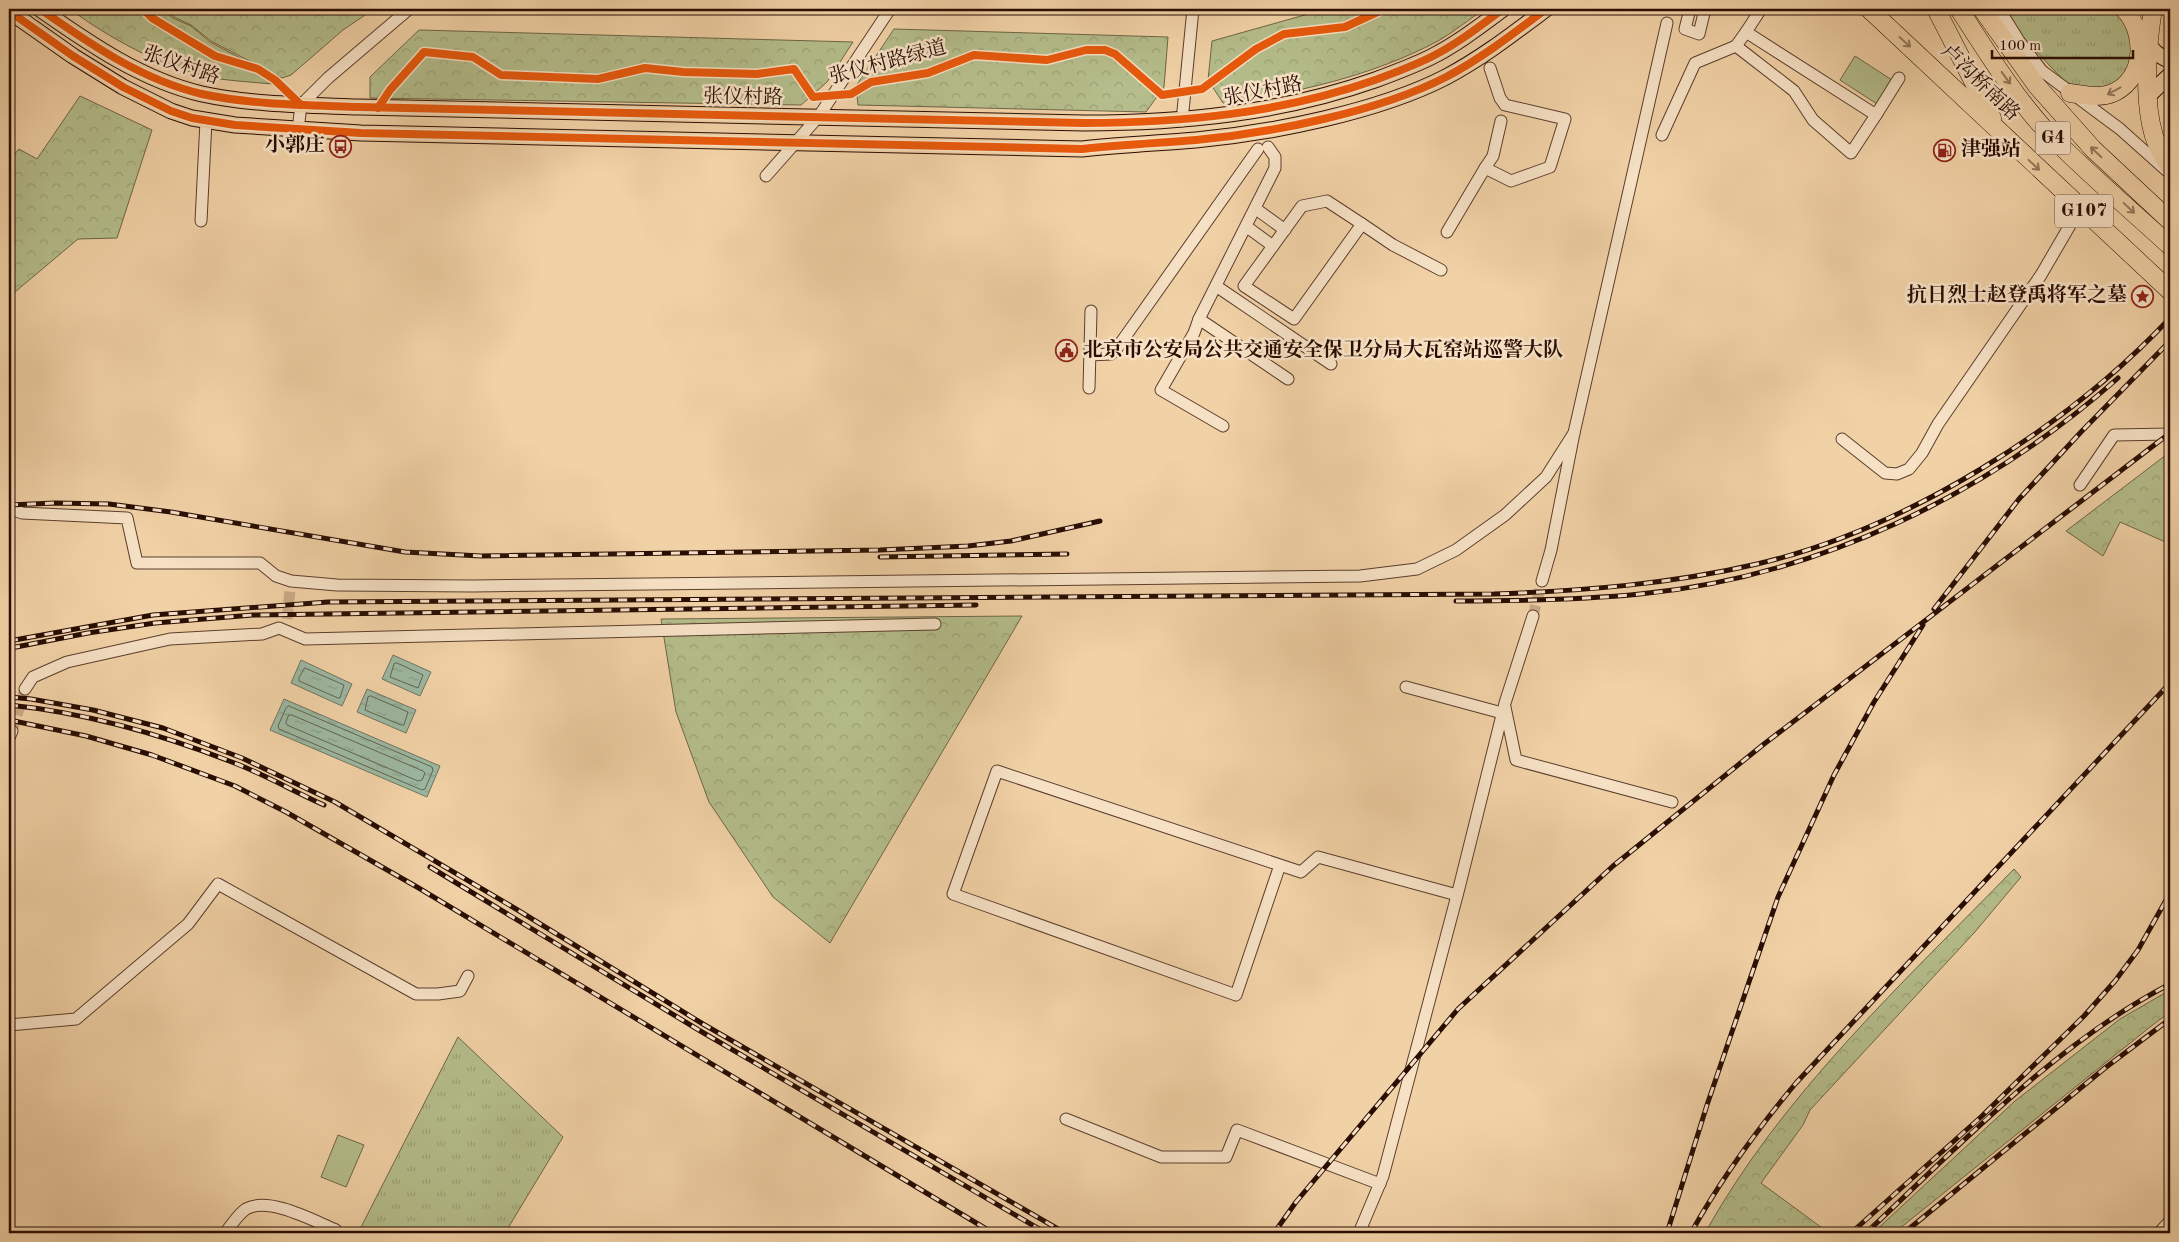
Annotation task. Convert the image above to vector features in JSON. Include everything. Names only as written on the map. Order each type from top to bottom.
[{"type":"highway","name":"卢沟桥南路","points":[[1869,9],[2170,291]]},
{"type":"highway","points":[[1936,9],[1999,131]]},
{"type":"highway","name":"G4","points":[[1959,9],[1988,54],[2050,135],[2170,246]]},
{"type":"highway","name":"G4","points":[[1982,9],[2037,86],[2093,149],[2170,221]]},
{"type":"highway","points":[[2070,93],[2101,96],[2115,92],[2129,81],[2136,71],[2139,39],[2135,26],[2124,9]]},
{"type":"highway","points":[[2153,9],[2148,44],[2149,95],[2154,137],[2170,167]]},
{"type":"main road","name":"张仪村路","points":[[40,9],[83,39],[132,67],[172,84],[200,93],[222,97],[301,105],[1084,123],[1182,121],[1230,116],[1320,98],[1431,57],[1474,31],[1504,9]]},
{"type":"main road","name":"张仪村路","points":[[9,11],[73,56],[116,82],[171,111],[235,125],[298,130],[1082,149],[1198,140],[1276,128],[1354,110],[1412,92],[1445,77],[1475,60],[1546,9]]},
{"type":"main road","points":[[2146,9],[2148,44],[2156,54],[2170,61]]},
{"type":"main road","points":[[2149,95],[2170,75]]},
{"type":"street","points":[[298,130],[301,105],[328,78],[409,9]]},
{"type":"street","points":[[766,176],[819,116],[890,9]]},
{"type":"street","points":[[1182,121],[1193,9]]},
{"type":"street","points":[[1690,9],[1685,29],[1699,34],[1705,9]]},
{"type":"street","points":[[1662,134],[1694,63],[1736,46],[1761,9]]},
{"type":"street","points":[[1999,9],[2036,64],[2070,93],[2120,129],[2170,174]]},
{"type":"street","points":[[1542,581],[1551,550],[1574,433],[1667,23]]},
{"type":"street","points":[[1746,32],[1876,114]]},
{"type":"street","points":[[1736,46],[1794,91],[1813,120],[1851,153],[1899,78]]},
{"type":"street","points":[[1485,168],[1511,181],[1550,167],[1565,120],[1505,105],[1500,98],[1490,68]]},
{"type":"street","points":[[201,221],[206,120]]},
{"type":"street","points":[[1447,232],[1492,156],[1501,121]]},
{"type":"street","points":[[1090,355],[1112,354],[1116,351],[1263,148],[1275,157],[1275,168],[1194,333],[1161,390],[1223,426]]},
{"type":"street","points":[[1362,224],[1294,320],[1244,286],[1302,206],[1327,201],[1362,224],[1393,245],[1442,270]]},
{"type":"street","points":[[1842,439],[1885,473],[1897,474],[1909,469],[2041,275],[2080,208]]},
{"type":"street","points":[[1256,209],[1285,230]]},
{"type":"street","points":[[1246,227],[1273,246]]},
{"type":"street","points":[[1216,286],[1331,364]]},
{"type":"street","points":[[1089,388],[1091,311]]},
{"type":"street","points":[[1199,320],[1288,379]]},
{"type":"street","points":[[9,508],[22,513],[127,518],[137,563],[260,563],[276,576],[291,581],[337,585],[473,586],[1360,576],[1417,569],[1456,550],[1505,515],[1546,477],[1574,433]]},
{"type":"street","points":[[2080,484],[2114,435],[2170,434]]},
{"type":"street","points":[[1359,1233],[1380,1184],[1457,895],[1503,708],[1533,616]]},
{"type":"street","points":[[24,689],[34,677],[67,662],[170,639],[262,634],[283,623],[305,639],[935,624]]},
{"type":"street","points":[[1406,687],[1503,708]]},
{"type":"street","points":[[1503,708],[1516,760],[1672,802]]},
{"type":"street","points":[[1280,865],[1236,995],[953,894],[996,771],[1280,865],[1301,872],[1318,857],[1457,895]]},
{"type":"street","points":[[9,1026],[76,1019],[188,924],[218,884],[416,994],[460,991],[468,976]]},
{"type":"street","points":[[1066,1119],[1161,1157],[1226,1157],[1237,1130],[1380,1184]]},
{"type":"street","points":[[225,1233],[246,1209],[265,1205],[281,1208],[336,1230]]},
{"type":"street","points":[[2159,1233],[2170,1221]]},
{"type":"green space","points":[[70,9],[160,9],[175,19],[191,26],[210,42],[282,80],[273,84],[208,77],[172,66],[118,40]]},
{"type":"green space","points":[[162,9],[374,9],[343,30],[291,75],[282,78],[211,41],[191,25]]},
{"type":"green space","points":[[1326,9],[1485,9],[1438,41],[1387,64],[1306,88],[1223,103],[1208,80],[1212,41]]},
{"type":"green space","points":[[1996,9],[2113,9],[2126,25],[2133,40],[2132,65],[2129,76],[2103,93],[2071,88]]},
{"type":"green space","points":[[894,29],[1168,37],[1164,87],[1146,112],[858,105],[856,86]]},
{"type":"green space","points":[[419,30],[853,42],[827,82],[801,105],[370,98],[370,77]]},
{"type":"green space","points":[[1855,56],[1892,80],[1877,104],[1840,80]]},
{"type":"green space","points":[[80,96],[152,130],[117,238],[78,239],[9,297],[9,160],[19,149],[37,159]]},
{"type":"green space","points":[[2170,452],[2170,544],[2120,522],[2103,556],[2066,531]]},
{"type":"green space","points":[[1022,616],[830,943],[773,897],[709,802],[676,712],[661,619]]},
{"type":"green space","points":[[2014,869],[2021,877],[1974,933],[1810,1110],[1803,1125],[1761,1183],[1829,1233],[1705,1233],[1736,1182],[1808,1086],[1888,997]]},
{"type":"green space","points":[[2170,990],[2170,1012],[1894,1233],[1873,1233],[2015,1101],[2120,1019]]},
{"type":"green space","points":[[458,1037],[563,1137],[505,1233],[358,1233]]},
{"type":"green space","points":[[338,1135],[364,1145],[346,1187],[321,1177]]},
{"type":"water","points":[[393,655],[431,672],[420,696],[382,679]]},
{"type":"water","points":[[301,660],[352,684],[342,706],[291,683]]},
{"type":"water","points":[[367,689],[416,710],[406,733],[357,712]]},
{"type":"water","points":[[284,699],[440,766],[427,797],[270,730]]},
{"type":"tunnel","points":[[287,619],[291,581]]},
{"type":"tunnel","points":[[1533,616],[1542,581]]},
{"type":"tunnel","points":[[12,731],[25,689]]},
{"type":"railway","points":[[9,641],[153,615],[328,602],[1494,594],[1560,591],[1692,577],[1757,564],[1813,548],[1869,527],[1925,500],[1980,469],[2033,435],[2083,398],[2129,359],[2170,318]]},
{"type":"railway","points":[[1934,609],[2019,499],[2170,341]]},
{"type":"railway","points":[[1456,601],[1594,598],[1706,585],[1771,570],[1834,549],[1896,524],[1955,493],[2013,459],[2067,420],[2118,378]]},
{"type":"railway","points":[[1274,1233],[1296,1202],[1458,1009],[1613,866],[1764,744],[2170,433]]},
{"type":"railway","points":[[9,505],[55,503],[109,504],[171,512],[405,552],[481,556],[880,550],[968,546],[1011,541],[1100,521]]},
{"type":"railway","points":[[880,557],[1067,554]]},
{"type":"railway","points":[[11,648],[88,633],[155,623],[253,615],[976,605]]},
{"type":"railway","points":[[1667,1233],[1707,1105],[1778,897],[1834,775],[1874,702],[1923,625]]},
{"type":"railway","points":[[1691,1233],[1714,1194],[1740,1156],[1796,1083],[2170,683]]},
{"type":"railway","points":[[9,697],[93,710],[163,728],[242,758],[335,802],[516,909],[703,1024],[1065,1233]]},
{"type":"railway","points":[[9,705],[68,714],[154,735],[237,764],[324,805]]},
{"type":"railway","points":[[9,720],[86,736],[152,755],[235,786],[286,812],[417,887],[993,1233]]},
{"type":"railway","points":[[430,867],[702,1032],[1046,1233]]},
{"type":"railway","points":[[1851,1233],[1982,1116],[2084,1016],[2115,981],[2138,950],[2170,893]]},
{"type":"railway","points":[[1866,1233],[2010,1098],[2048,1066],[2128,1008],[2170,984]]},
{"type":"railway","points":[[1904,1233],[2105,1068],[2170,1019]]},
{"type":"cycle path","points":[[40,9],[97,48],[158,80],[180,88],[221,98],[280,104],[359,107],[1084,123],[1121,123],[1195,118],[1231,114],[1304,101],[1375,80],[1431,57],[1459,41],[1503,9]]},
{"type":"cycle path","points":[[143,9],[152,18],[215,56],[258,69],[275,80],[301,105]]},
{"type":"cycle path","name":"张仪村路绿道","points":[[378,108],[390,90],[424,52],[473,57],[501,75],[598,79],[645,68],[683,72],[757,74],[794,69],[813,97],[851,94],[871,82],[928,73],[974,55],[1047,60],[1086,50],[1105,50],[1115,54],[1162,95],[1202,89],[1256,49],[1284,34],[1345,27],[1384,9]]},
{"type":"cycle path","points":[[9,11],[73,56],[123,87],[171,111],[192,118],[235,125],[361,133],[1082,149],[1196,140],[1257,132],[1324,119],[1389,101],[1459,70],[1546,9]]},
{"type":"place","name":"小郭庄","points":[[341,146]]},
{"type":"place","name":"津强站","points":[[1945,150]]},
{"type":"place","name":"抗日烈士赵登禹将军之墓","points":[[2143,296]]},
{"type":"place","name":"北京市公安局公共交通安全保卫分局大瓦窑站巡警大队","points":[[1067,351]]}]
